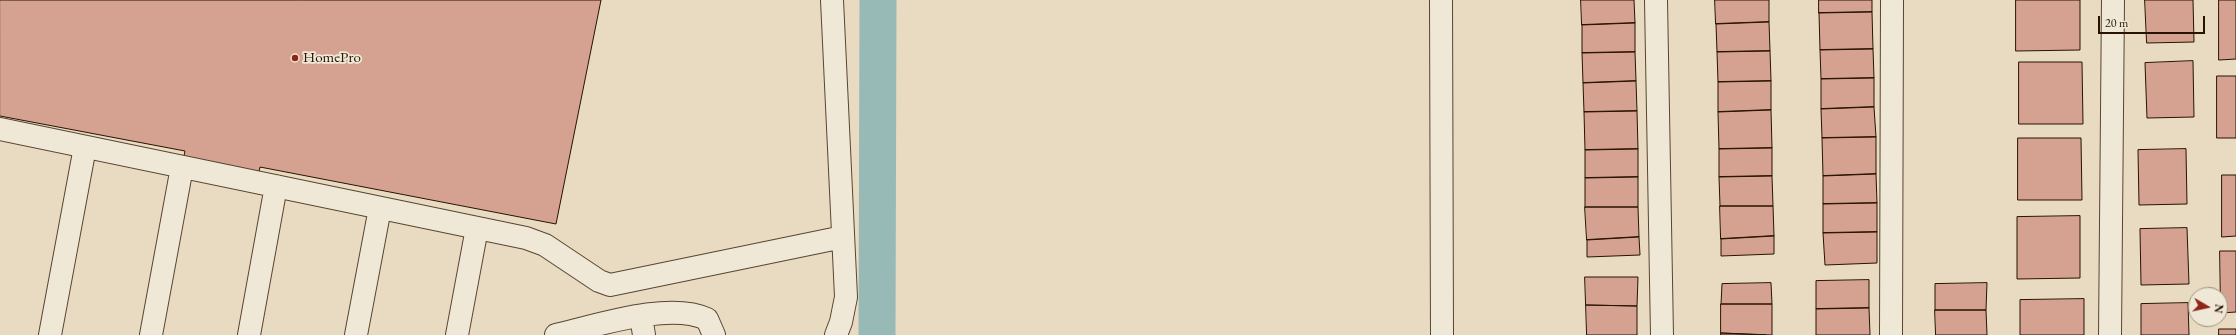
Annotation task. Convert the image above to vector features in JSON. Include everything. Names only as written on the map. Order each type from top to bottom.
[{"type":"street","points":[[832,0],[846,297],[841,322],[836,335]]},
{"type":"street","points":[[1441,0],[1442,335]]},
{"type":"street","points":[[1656,0],[1662,335]]},
{"type":"street","points":[[1891,335],[1892,0]]},
{"type":"street","points":[[2110,335],[2112,0]]},
{"type":"street","points":[[0,129],[476,228],[539,243],[599,281],[610,285],[843,237]]},
{"type":"street","points":[[50,335],[85,147]]},
{"type":"street","points":[[151,335],[182,167]]},
{"type":"street","points":[[249,335],[276,186]]},
{"type":"street","points":[[356,335],[380,208]]},
{"type":"street","points":[[457,335],[476,228]]},
{"type":"street","points":[[556,335],[642,326],[670,312],[700,316],[707,319],[714,335]]},
{"type":"building","name":"HomePro","points":[[0,0],[601,0],[556,224],[260,167],[257,181],[182,165],[185,151],[0,116]]},
{"type":"building","points":[[1581,0],[1634,0],[1635,23],[1582,25]]},
{"type":"building","points":[[1715,0],[1769,0],[1769,22],[1716,24]]},
{"type":"building","points":[[1819,0],[1872,0],[1872,12],[1819,13]]},
{"type":"building","points":[[2016,0],[2080,0],[2080,50],[2016,51]]},
{"type":"building","points":[[2145,0],[2193,0],[2194,42],[2147,43]]},
{"type":"building","points":[[2219,0],[2236,0],[2236,59],[2219,60]]},
{"type":"building","points":[[1872,12],[1873,49],[1820,50],[1819,13]]},
{"type":"building","points":[[1769,22],[1770,51],[1717,52],[1716,24]]},
{"type":"building","points":[[1635,23],[1635,52],[1582,53],[1582,25]]},
{"type":"building","points":[[1873,49],[1874,78],[1821,79],[1820,50]]},
{"type":"building","points":[[1770,51],[1771,81],[1718,82],[1717,52]]},
{"type":"building","points":[[1635,52],[1636,81],[1583,83],[1582,53]]},
{"type":"building","points":[[2193,61],[2194,117],[2147,118],[2145,63]]},
{"type":"building","points":[[2019,62],[2082,62],[2083,124],[2019,124]]},
{"type":"building","points":[[2217,76],[2236,76],[2236,138],[2217,138]]},
{"type":"building","points":[[1874,78],[1874,107],[1821,109],[1821,79]]},
{"type":"building","points":[[1636,81],[1637,111],[1584,112],[1583,83]]},
{"type":"building","points":[[1771,81],[1771,110],[1718,112],[1718,82]]},
{"type":"building","points":[[1874,107],[1876,137],[1822,138],[1821,109]]},
{"type":"building","points":[[1771,110],[1772,148],[1719,149],[1718,112]]},
{"type":"building","points":[[1637,111],[1638,149],[1585,150],[1584,112]]},
{"type":"building","points":[[1876,137],[1876,174],[1823,176],[1822,138]]},
{"type":"building","points":[[2018,138],[2081,138],[2082,200],[2018,200]]},
{"type":"building","points":[[1772,148],[1772,176],[1719,177],[1719,149]]},
{"type":"building","points":[[1638,149],[1638,177],[1585,178],[1585,150]]},
{"type":"building","points":[[2186,149],[2187,204],[2139,205],[2138,150]]},
{"type":"building","points":[[1876,174],[1877,203],[1823,204],[1823,176]]},
{"type":"building","points":[[2222,175],[2236,175],[2236,236],[2222,237]]},
{"type":"building","points":[[1772,176],[1773,206],[1720,206],[1719,177]]},
{"type":"building","points":[[1638,177],[1638,207],[1585,207],[1585,178]]},
{"type":"building","points":[[1877,203],[1877,232],[1823,233],[1823,204]]},
{"type":"building","points":[[1720,206],[1773,206],[1774,236],[1721,239]]},
{"type":"building","points":[[1585,207],[1638,207],[1639,237],[1587,240]]},
{"type":"building","points":[[2080,216],[2080,278],[2017,279],[2017,217]]},
{"type":"building","points":[[2187,228],[2189,284],[2141,285],[2140,229]]},
{"type":"building","points":[[1877,232],[1877,263],[1825,265],[1823,233]]},
{"type":"building","points":[[1774,236],[1774,254],[1721,256],[1721,239]]},
{"type":"building","points":[[1639,237],[1640,255],[1587,257],[1587,240]]},
{"type":"building","points":[[2220,251],[2236,251],[2236,312],[2228,313],[2228,287],[2221,287]]},
{"type":"building","points":[[1585,277],[1638,277],[1637,306],[1586,305]]},
{"type":"building","points":[[1869,280],[1869,308],[1816,309],[1816,281]]},
{"type":"building","points":[[1771,283],[1772,304],[1721,304],[1722,284]]},
{"type":"building","points":[[1987,283],[1986,310],[1935,310],[1935,284]]},
{"type":"building","points":[[2084,299],[2084,335],[2020,335],[2020,300]]},
{"type":"building","points":[[2188,303],[2189,335],[2141,335],[2141,304]]},
{"type":"building","points":[[1721,304],[1772,304],[1772,335],[1721,333]]},
{"type":"building","points":[[1586,305],[1637,306],[1637,335],[1587,335]]},
{"type":"building","points":[[1869,308],[1870,335],[1816,335],[1816,309]]},
{"type":"building","points":[[1935,310],[1986,310],[1987,335],[1936,335]]},
{"type":"building","points":[[2219,329],[2236,329],[2236,335],[2219,335]]},
{"type":"building","points":[[1721,333],[1766,335],[1721,335]]},
{"type":"waterway","points":[[877,335],[878,0]]},
{"type":"place","name":"HomePro","points":[[295,58]]}]
